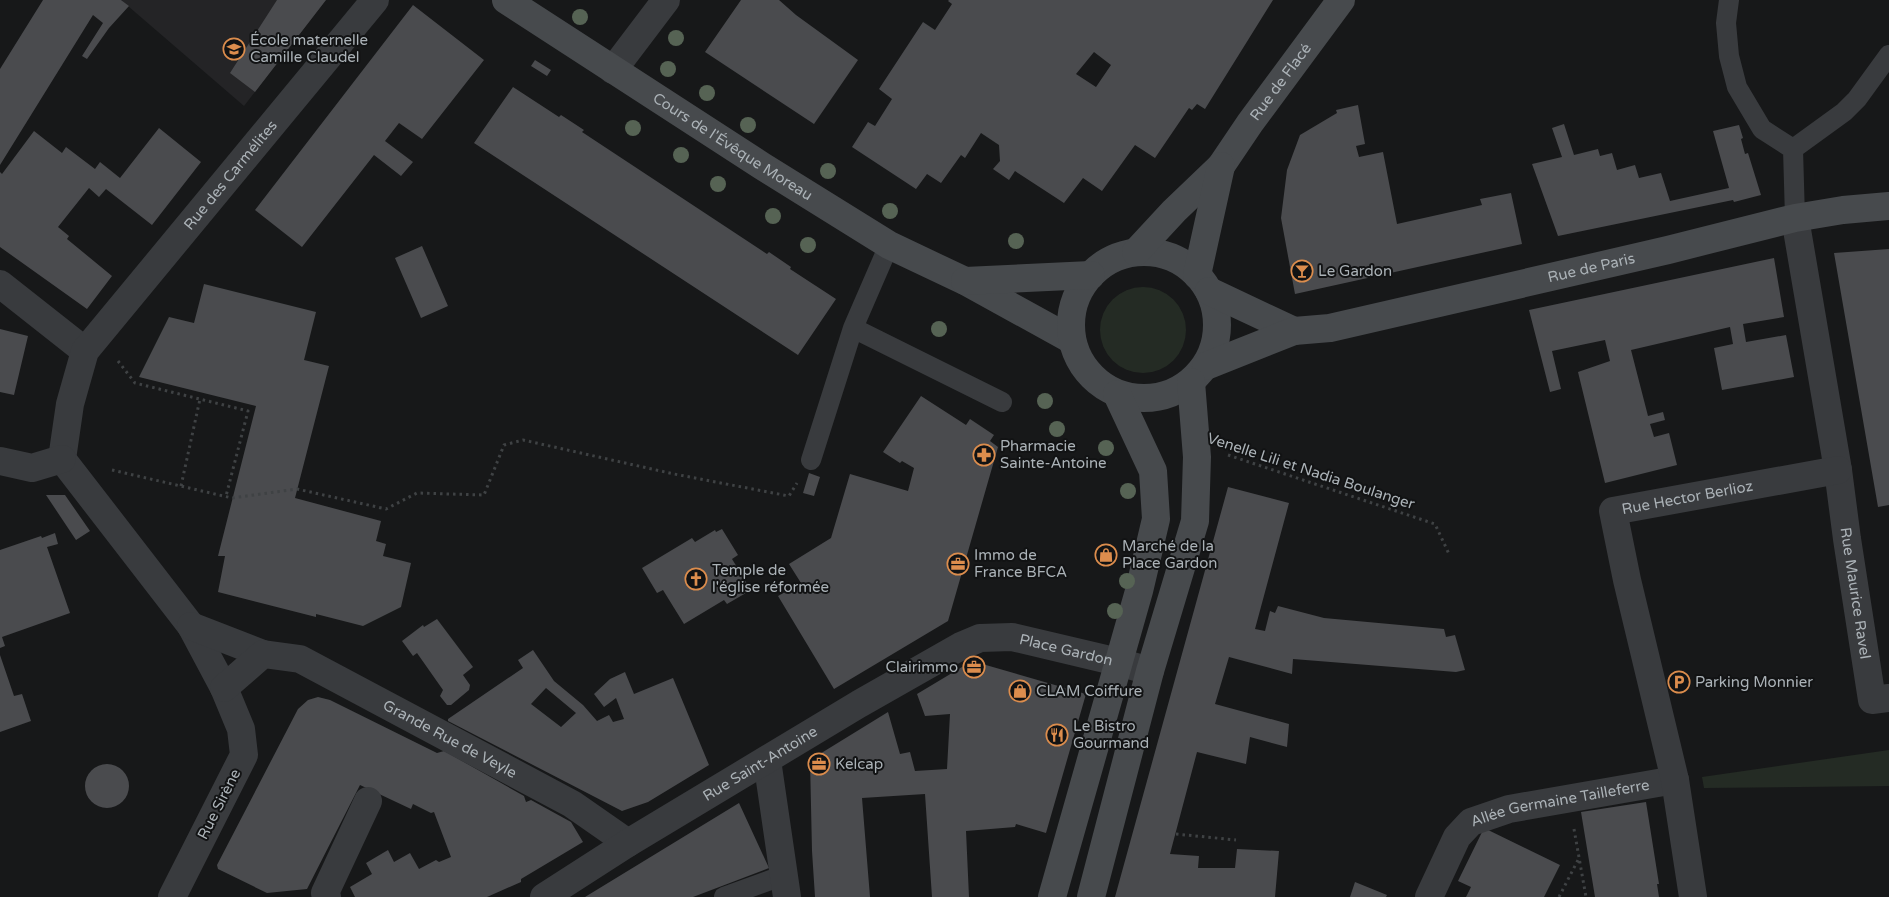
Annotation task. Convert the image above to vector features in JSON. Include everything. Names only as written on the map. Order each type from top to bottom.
[{"type":"main road","name":"Cours de l'Évêque Moreau","points":[[506,0],[889,245],[965,281],[1072,340]]},
{"type":"main road","name":"Rue de Flacé","points":[[1136,252],[1174,211],[1221,166],[1250,123],[1341,0]]},
{"type":"main road","name":"Rue de Flacé","points":[[1203,283],[1221,166]]},
{"type":"main road","name":"Rue de Paris","points":[[1198,374],[1294,331],[1330,328],[1668,250],[1795,218],[1844,210],[1889,206]]},
{"type":"main road","points":[[1203,283],[1217,324],[1214,346],[1198,374],[1174,393],[1155,398],[1136,399],[1117,394],[1096,382],[1080,363],[1072,340],[1070,323],[1073,305],[1080,289],[1091,275],[1104,264],[1119,256],[1136,252],[1153,252],[1170,256],[1184,264],[1203,283],[1294,331]]},
{"type":"main road","name":"Cours de l'Évêque Moreau","points":[[965,281],[1091,275]]},
{"type":"main road","points":[[1091,897],[1150,671],[1195,521],[1198,374]]},
{"type":"main road","points":[[1052,897],[1139,591],[1156,519],[1153,471],[1117,394]]},
{"type":"street","name":"Rue des Carmélites","points":[[91,343],[375,0]]},
{"type":"street","points":[[614,70],[666,0]]},
{"type":"street","points":[[1795,218],[1838,470]]},
{"type":"street","points":[[0,284],[91,343],[70,404],[62,459],[191,626]]},
{"type":"street","points":[[0,461],[32,468],[62,459]]},
{"type":"street","name":"Rue Maurice Ravel","points":[[1838,470],[1872,700],[1889,698]]},
{"type":"street","name":"Rue Hector Berlioz","points":[[1693,897],[1675,780],[1627,580],[1613,511],[1838,470]]},
{"type":"street","name":"Grande Rue de Veyle","points":[[191,626],[263,654],[300,659],[572,804],[628,843]]},
{"type":"street","name":"Rue Sirène","points":[[172,897],[244,756],[241,729],[224,688],[191,626]]},
{"type":"street","name":"Place Gardon","points":[[980,638],[1012,637],[1150,671]]},
{"type":"street","name":"Rue Saint-Antoine","points":[[544,897],[628,843],[859,704],[961,646],[980,638]]},
{"type":"street","points":[[224,688],[263,654]]},
{"type":"street","points":[[767,760],[786,886]]},
{"type":"street","name":"Allée Germaine Tailleferre","points":[[1430,897],[1457,837],[1471,822],[1510,809],[1675,780]]},
{"type":"street","points":[[327,897],[326,893],[368,800]]},
{"type":"lane","points":[[1729,0],[1726,23],[1729,56],[1737,87],[1762,129],[1792,149]]},
{"type":"lane","points":[[1792,149],[1844,112],[1857,99],[1889,54]]},
{"type":"lane","points":[[1792,149],[1795,218]]},
{"type":"lane","points":[[811,460],[854,328],[889,245]]},
{"type":"lane","points":[[854,328],[1002,402]]},
{"type":"lane","points":[[724,897],[786,886]]},
{"type":"path","points":[[91,343],[135,383],[248,411],[226,496]]},
{"type":"path","points":[[181,486],[200,399]]},
{"type":"path","points":[[62,459],[232,498],[297,489],[386,509],[417,493],[484,495],[504,445],[522,440],[674,474],[789,496],[811,460]]},
{"type":"path","name":"Venelle Lili et Nadia Boulanger","points":[[1197,446],[1436,524],[1449,554]]},
{"type":"path","points":[[1569,798],[1586,897]]},
{"type":"path","points":[[1176,834],[1236,840]]},
{"type":"path","points":[[1559,897],[1579,857]]},
{"type":"shaded area","name":"École maternelle Camille Claudel","points":[[121,0],[326,0],[244,106]]},
{"type":"shaded area","points":[[1143,287],[1159,291],[1173,300],[1182,314],[1186,330],[1182,346],[1173,360],[1159,369],[1143,373],[1127,369],[1113,360],[1104,346],[1100,330],[1104,314],[1113,300],[1127,291]]},
{"type":"shaded area","points":[[1889,750],[1889,786],[1704,788],[1702,777]]},
{"type":"building","points":[[43,0],[121,0],[129,6],[109,28],[87,59],[82,56],[103,23],[93,15],[0,165],[0,69]]},
{"type":"building","points":[[277,0],[326,0],[255,92],[230,73]]},
{"type":"building","points":[[741,0],[779,0],[796,15],[858,60],[814,124],[705,52]]},
{"type":"building","points":[[1273,0],[1205,109],[1197,104],[1192,110],[1189,108],[1155,158],[1135,145],[1102,191],[1083,178],[1064,203],[1015,171],[1009,180],[993,169],[1000,161],[999,145],[981,133],[965,158],[961,155],[941,183],[927,174],[916,189],[852,147],[868,122],[875,126],[892,99],[879,89],[923,22],[935,30],[952,4],[948,1]],"holes":[[[1094,52],[1111,65],[1096,87],[1076,74]]]},
{"type":"building","points":[[413,5],[484,60],[422,139],[399,123],[385,141],[413,162],[401,176],[374,155],[302,247],[255,210]]},
{"type":"building","points":[[535,60],[551,70],[547,76],[531,66]]},
{"type":"building","points":[[513,87],[559,117],[561,115],[584,130],[582,132],[767,254],[769,252],[791,267],[790,269],[836,299],[798,355],[474,143]]},
{"type":"building","points":[[1358,105],[1365,144],[1356,146],[1359,157],[1383,152],[1397,224],[1482,205],[1480,199],[1511,193],[1522,244],[1295,294],[1281,218],[1287,170],[1300,135],[1337,113],[1336,110]]},
{"type":"building","points":[[1564,124],[1574,155],[1598,149],[1600,156],[1612,153],[1617,170],[1635,165],[1639,178],[1661,173],[1670,201],[1729,188],[1713,131],[1739,125],[1745,154],[1748,153],[1761,195],[1734,202],[1733,200],[1558,236],[1532,164],[1562,157],[1552,128]]},
{"type":"building","points":[[159,128],[201,162],[152,225],[106,189],[99,197],[89,188],[58,227],[69,236],[67,239],[112,276],[87,309],[0,247],[0,172],[2,174],[34,131],[62,153],[66,147],[95,169],[100,162],[120,178]]},
{"type":"building","points":[[422,246],[448,306],[421,318],[395,258]]},
{"type":"building","points":[[1889,249],[1889,505],[1878,507],[1834,253]]},
{"type":"building","points":[[1774,258],[1784,317],[1743,324],[1746,342],[1786,335],[1794,377],[1722,390],[1714,348],[1733,344],[1730,327],[1631,350],[1648,416],[1663,412],[1665,420],[1650,424],[1654,437],[1669,433],[1677,465],[1605,483],[1578,372],[1610,361],[1605,340],[1552,351],[1561,389],[1550,392],[1529,310]]},
{"type":"building","points":[[204,284],[316,312],[304,360],[329,366],[295,498],[381,521],[376,541],[386,544],[383,556],[411,563],[401,607],[363,626],[316,614],[316,617],[218,592],[225,556],[218,556],[256,406],[139,377],[169,317],[194,323]]},
{"type":"building","points":[[0,329],[28,336],[14,395],[0,392]]},
{"type":"building","points":[[921,396],[966,425],[970,419],[994,435],[990,441],[998,447],[948,621],[834,689],[778,596],[801,583],[789,564],[831,538],[850,474],[908,491],[914,468],[902,461],[900,463],[883,452]]},
{"type":"building","points":[[809,473],[820,477],[814,496],[803,493]]},
{"type":"building","points":[[1228,487],[1289,503],[1255,629],[1265,631],[1270,611],[1275,613],[1278,606],[1324,618],[1444,629],[1446,637],[1455,635],[1465,670],[1456,672],[1293,659],[1292,674],[1229,657],[1215,704],[1289,724],[1287,747],[1250,737],[1246,764],[1197,752],[1170,854],[1199,856],[1198,868],[1235,868],[1237,849],[1279,851],[1275,897],[1115,897]]},
{"type":"building","points":[[46,495],[65,495],[90,531],[76,540]]},
{"type":"building","name":"Temple de l'église réformée","points":[[722,529],[738,555],[732,559],[751,590],[727,604],[724,600],[684,624],[663,590],[657,593],[642,568],[692,538],[695,542],[715,530],[716,532]]},
{"type":"building","points":[[55,533],[58,544],[47,547],[70,613],[2,637],[5,646],[0,648],[0,550]]},
{"type":"building","points":[[437,619],[473,667],[463,675],[470,685],[469,690],[451,705],[447,705],[440,696],[443,690],[417,653],[413,656],[402,641],[423,625],[424,627]]},
{"type":"building","points":[[533,650],[554,681],[583,705],[597,721],[609,715],[613,722],[624,719],[616,698],[604,707],[594,694],[610,679],[625,672],[634,694],[673,678],[709,765],[648,802],[622,811],[448,721],[448,719],[523,668],[518,660]],"holes":[[[546,688],[576,713],[561,727],[531,704]]]},
{"type":"building","points":[[0,655],[14,696],[22,694],[31,721],[0,732]]},
{"type":"building","points":[[972,661],[1086,694],[1046,833],[1016,824],[1015,827],[966,831],[969,897],[932,897],[925,794],[862,798],[870,897],[815,897],[810,760],[888,712],[900,754],[910,752],[915,771],[947,769],[950,714],[925,716],[917,694]]},
{"type":"building","points":[[318,697],[330,700],[437,753],[444,751],[448,753],[524,796],[526,802],[531,800],[571,822],[583,842],[521,879],[521,882],[487,897],[355,897],[350,887],[372,874],[366,863],[388,850],[394,862],[410,853],[419,869],[436,860],[439,862],[451,857],[434,812],[431,813],[413,804],[411,809],[360,785],[307,889],[267,893],[218,869],[217,865],[298,709],[308,700]]},
{"type":"building","points":[[107,764],[119,768],[125,774],[129,786],[125,798],[119,804],[107,808],[95,804],[89,798],[85,786],[89,774],[95,768]]},
{"type":"building","points":[[1646,802],[1659,884],[1657,884],[1659,897],[1595,897],[1581,812]]},
{"type":"building","points":[[739,803],[769,868],[693,897],[585,897]]},
{"type":"building","points":[[1484,828],[1560,865],[1544,897],[1466,897],[1471,887],[1458,881]]},
{"type":"building","points":[[1355,882],[1387,895],[1386,897],[1350,897]]},
{"type":"place","name":"École maternelle Camille Claudel","points":[[234,49]]},
{"type":"place","name":"Le Gardon","points":[[1302,271]]},
{"type":"place","name":"Pharmacie Sainte-Antoine","points":[[984,455]]},
{"type":"place","name":"Marché de la Place Gardon","points":[[1106,555]]},
{"type":"place","name":"Immo de France BFCA","points":[[958,564]]},
{"type":"place","name":"Temple de l'église réformée","points":[[696,579]]},
{"type":"place","name":"Clairimmo","points":[[974,667]]},
{"type":"place","name":"Parking Monnier","points":[[1679,682]]},
{"type":"place","name":"CLAM Coiffure","points":[[1020,691]]},
{"type":"place","name":"Le Bistro Gourmand","points":[[1057,735]]},
{"type":"place","name":"Kelcap","points":[[819,764]]}]
